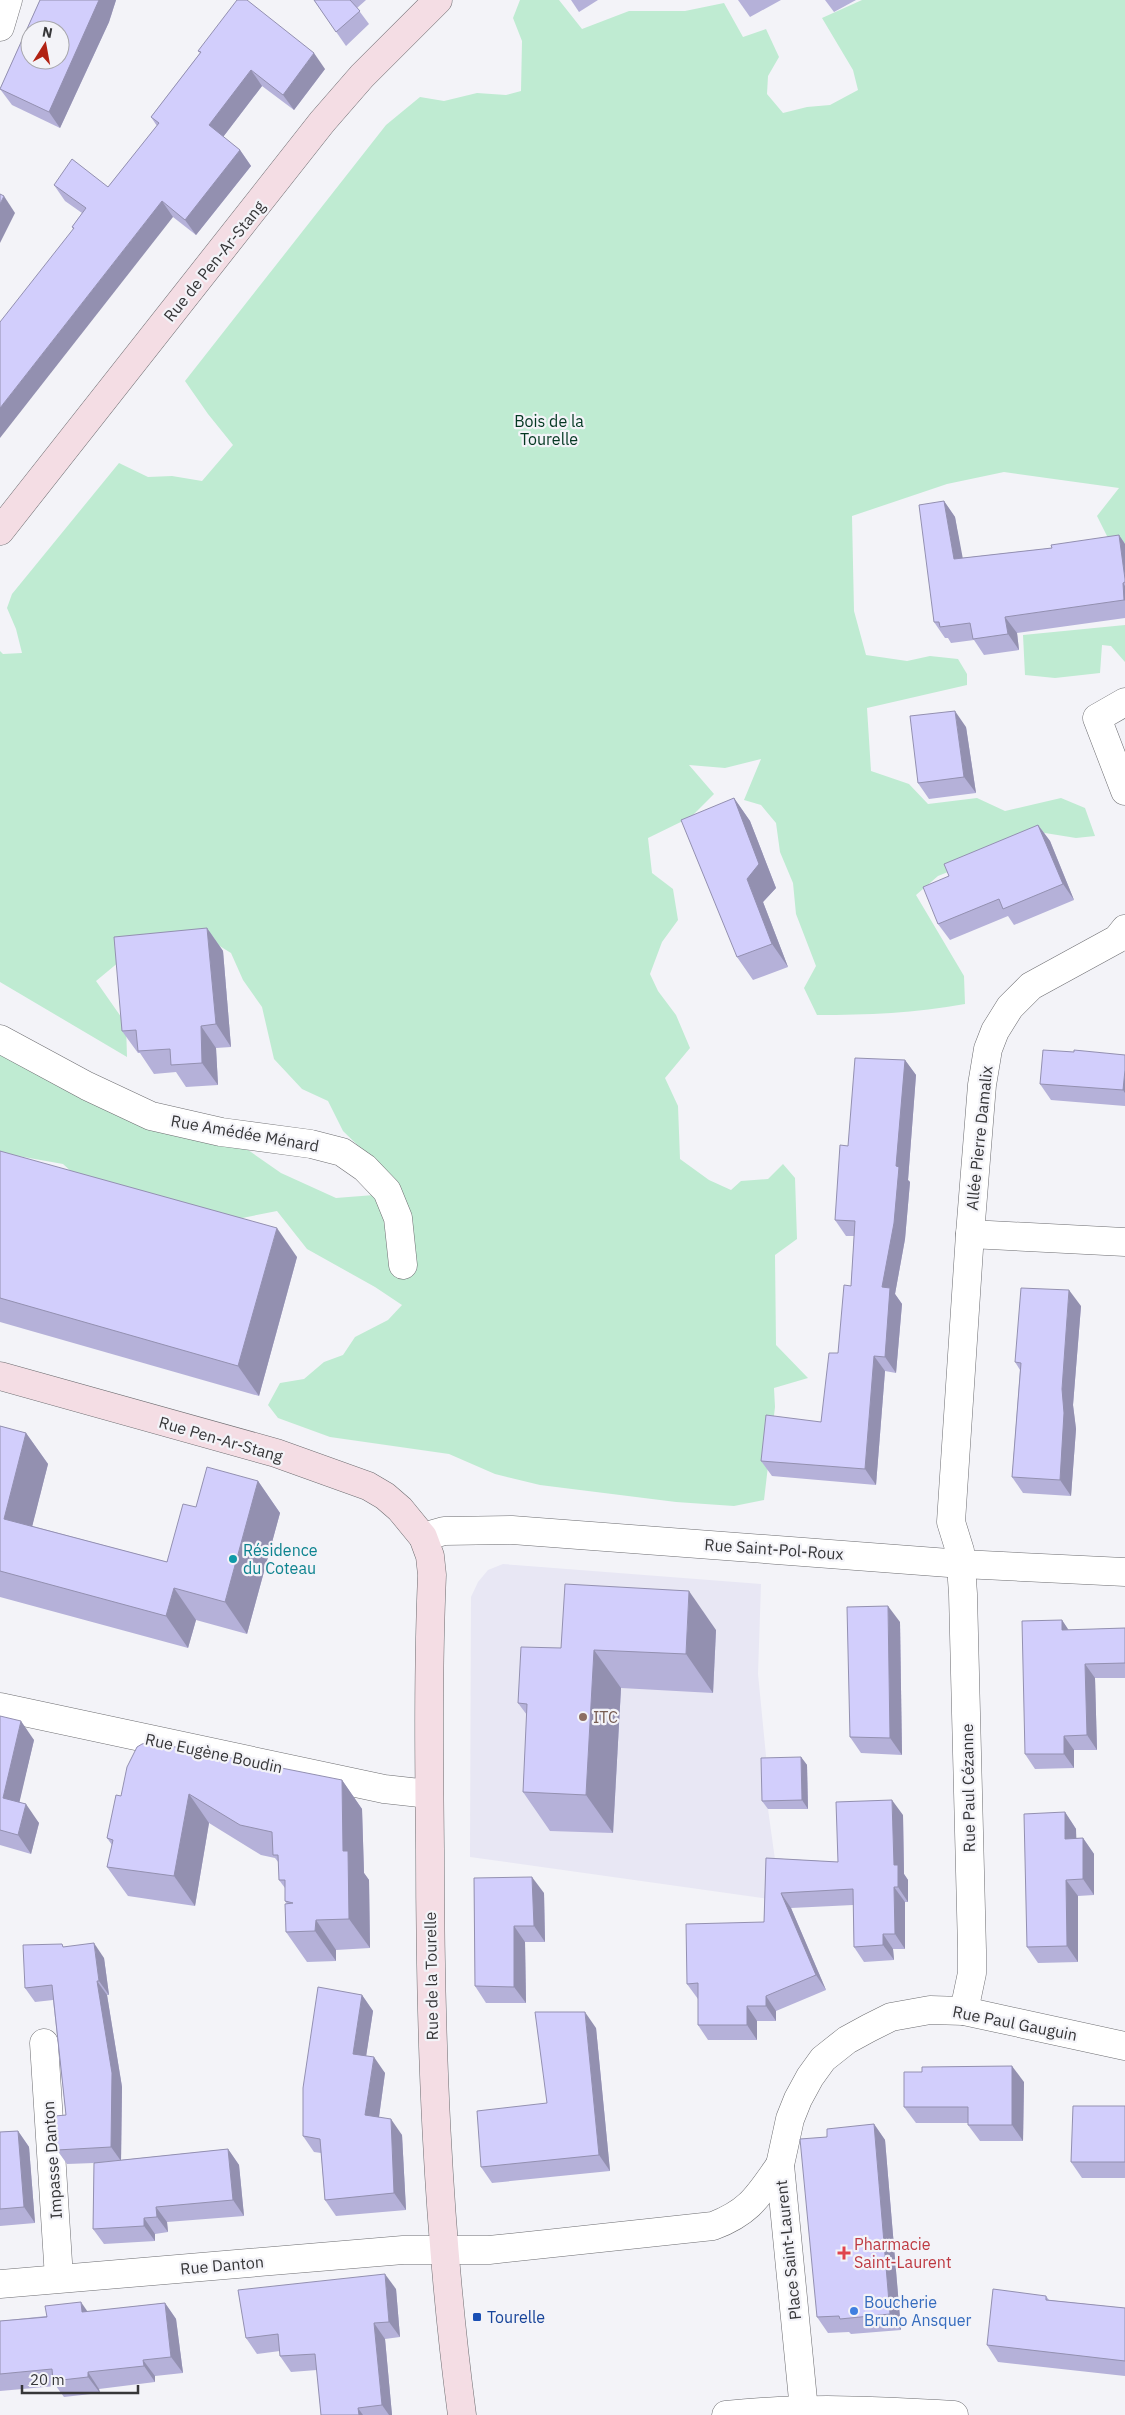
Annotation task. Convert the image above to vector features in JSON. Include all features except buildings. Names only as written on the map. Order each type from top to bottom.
[{"type":"street","points":[[0,27],[8,0]]},
{"type":"street","name":"Rue de Pen-Ar-Stang","points":[[0,531],[322,122],[362,76],[438,0]]},
{"type":"street","points":[[1125,702],[1097,718],[1125,791]]},
{"type":"street","name":"Allée Pierre Damalix","points":[[962,1564],[951,1522],[970,1234],[982,1085],[988,1049],[995,1031],[1010,1007],[1031,986],[1110,942],[1125,929]]},
{"type":"street","name":"Rue Amédée Ménard","points":[[0,1039],[86,1086],[150,1116],[221,1132],[311,1144],[342,1152],[365,1168],[387,1191],[398,1218],[403,1265]]},
{"type":"street","name":"Allée Pierre Damalix","points":[[970,1234],[1125,1242]]},
{"type":"street","name":"Rue Pen-Ar-Stang","points":[[0,1376],[276,1454],[354,1480],[385,1496],[400,1509],[423,1537]]},
{"type":"street","name":"Rue Saint-Pol-Roux","points":[[423,1537],[444,1531],[512,1530],[962,1564],[1125,1572]]},
{"type":"street","name":"Rue de la Tourelle","points":[[423,1537],[430,1556],[432,1574],[429,1794],[433,2076],[440,2209],[462,2415]]},
{"type":"street","name":"Rue Paul Cézanne","points":[[962,1564],[972,1950],[972,1973],[964,2011]]},
{"type":"street","name":"Rue Eugène Boudin","points":[[0,1707],[384,1789],[429,1794]]},
{"type":"street","name":"Rue Paul Gauguin","points":[[780,2165],[790,2119],[798,2099],[823,2059],[846,2040],[891,2017],[930,2010],[964,2011],[1125,2046]]},
{"type":"street","name":"Impasse Danton","points":[[44,2043],[59,2278]]},
{"type":"street","name":"Place Saint-Laurent","points":[[444,2251],[488,2250],[712,2226],[733,2218],[747,2208],[780,2165]]},
{"type":"street","name":"Place Saint-Laurent","points":[[780,2165],[804,2410]]},
{"type":"street","name":"Rue Danton","points":[[0,2284],[403,2250],[444,2251]]},
{"type":"street","points":[[726,2415],[804,2410],[858,2410],[954,2415]]},
{"type":"shaded area","points":[[503,1564],[761,1584],[758,1674],[767,1766],[768,1809],[777,1874],[776,1900],[470,1857],[471,1597],[478,1582],[488,1570]]},
{"type":"green space","name":"Bois de la Tourelle","points":[[520,0],[559,0],[582,29],[629,11],[685,11],[724,3],[743,37],[766,29],[779,57],[768,76],[767,94],[783,113],[807,107],[830,105],[858,90],[853,70],[822,18],[862,0],[1125,0],[1125,543],[1110,542],[1097,516],[1119,488],[1004,472],[947,484],[852,516],[854,611],[866,655],[907,661],[930,656],[958,659],[967,674],[967,685],[867,708],[871,771],[909,784],[928,804],[977,798],[1005,811],[1061,798],[1085,808],[1095,836],[1076,838],[1045,833],[938,876],[916,895],[964,976],[965,1004],[928,1010],[854,1015],[817,1015],[804,988],[816,966],[796,914],[793,883],[780,852],[776,823],[761,805],[744,800],[761,759],[725,768],[689,765],[714,794],[691,817],[648,838],[652,873],[673,889],[678,920],[662,942],[650,974],[658,991],[676,1015],[690,1048],[665,1078],[678,1106],[680,1159],[709,1180],[731,1190],[741,1181],[768,1179],[783,1164],[795,1178],[797,1239],[775,1255],[776,1345],[808,1378],[774,1388],[775,1407],[764,1500],[734,1506],[676,1502],[540,1485],[495,1474],[449,1454],[330,1437],[278,1418],[268,1405],[280,1383],[304,1379],[324,1362],[343,1355],[355,1337],[388,1320],[402,1305],[375,1287],[307,1249],[277,1211],[207,1225],[85,1184],[63,1164],[18,1156],[0,1163],[0,1054],[95,1105],[238,1143],[281,1173],[336,1198],[374,1195],[376,1163],[343,1131],[328,1101],[302,1089],[274,1059],[262,1007],[243,980],[231,953],[218,945],[131,952],[96,981],[126,1024],[127,1057],[0,982],[0,651],[3,654],[22,653],[16,629],[7,608],[12,594],[119,463],[148,477],[172,476],[202,481],[233,445],[185,381],[386,125],[420,97],[444,101],[477,93],[506,95],[521,91],[522,41],[513,18]]},
{"type":"green space","points":[[1125,625],[1125,662],[1111,646],[1102,645],[1100,673],[1055,678],[1025,675],[1023,635]]},
{"type":"place","name":"Résidence du Coteau","points":[[233,1559]]},
{"type":"place","name":"ITC","points":[[583,1717]]},
{"type":"place","name":"Pharmacie Saint-Laurent","points":[[844,2253]]},
{"type":"place","name":"Boucherie Bruno Ansquer","points":[[854,2311]]},
{"type":"place","name":"Tourelle","points":[[477,2317]]}]
